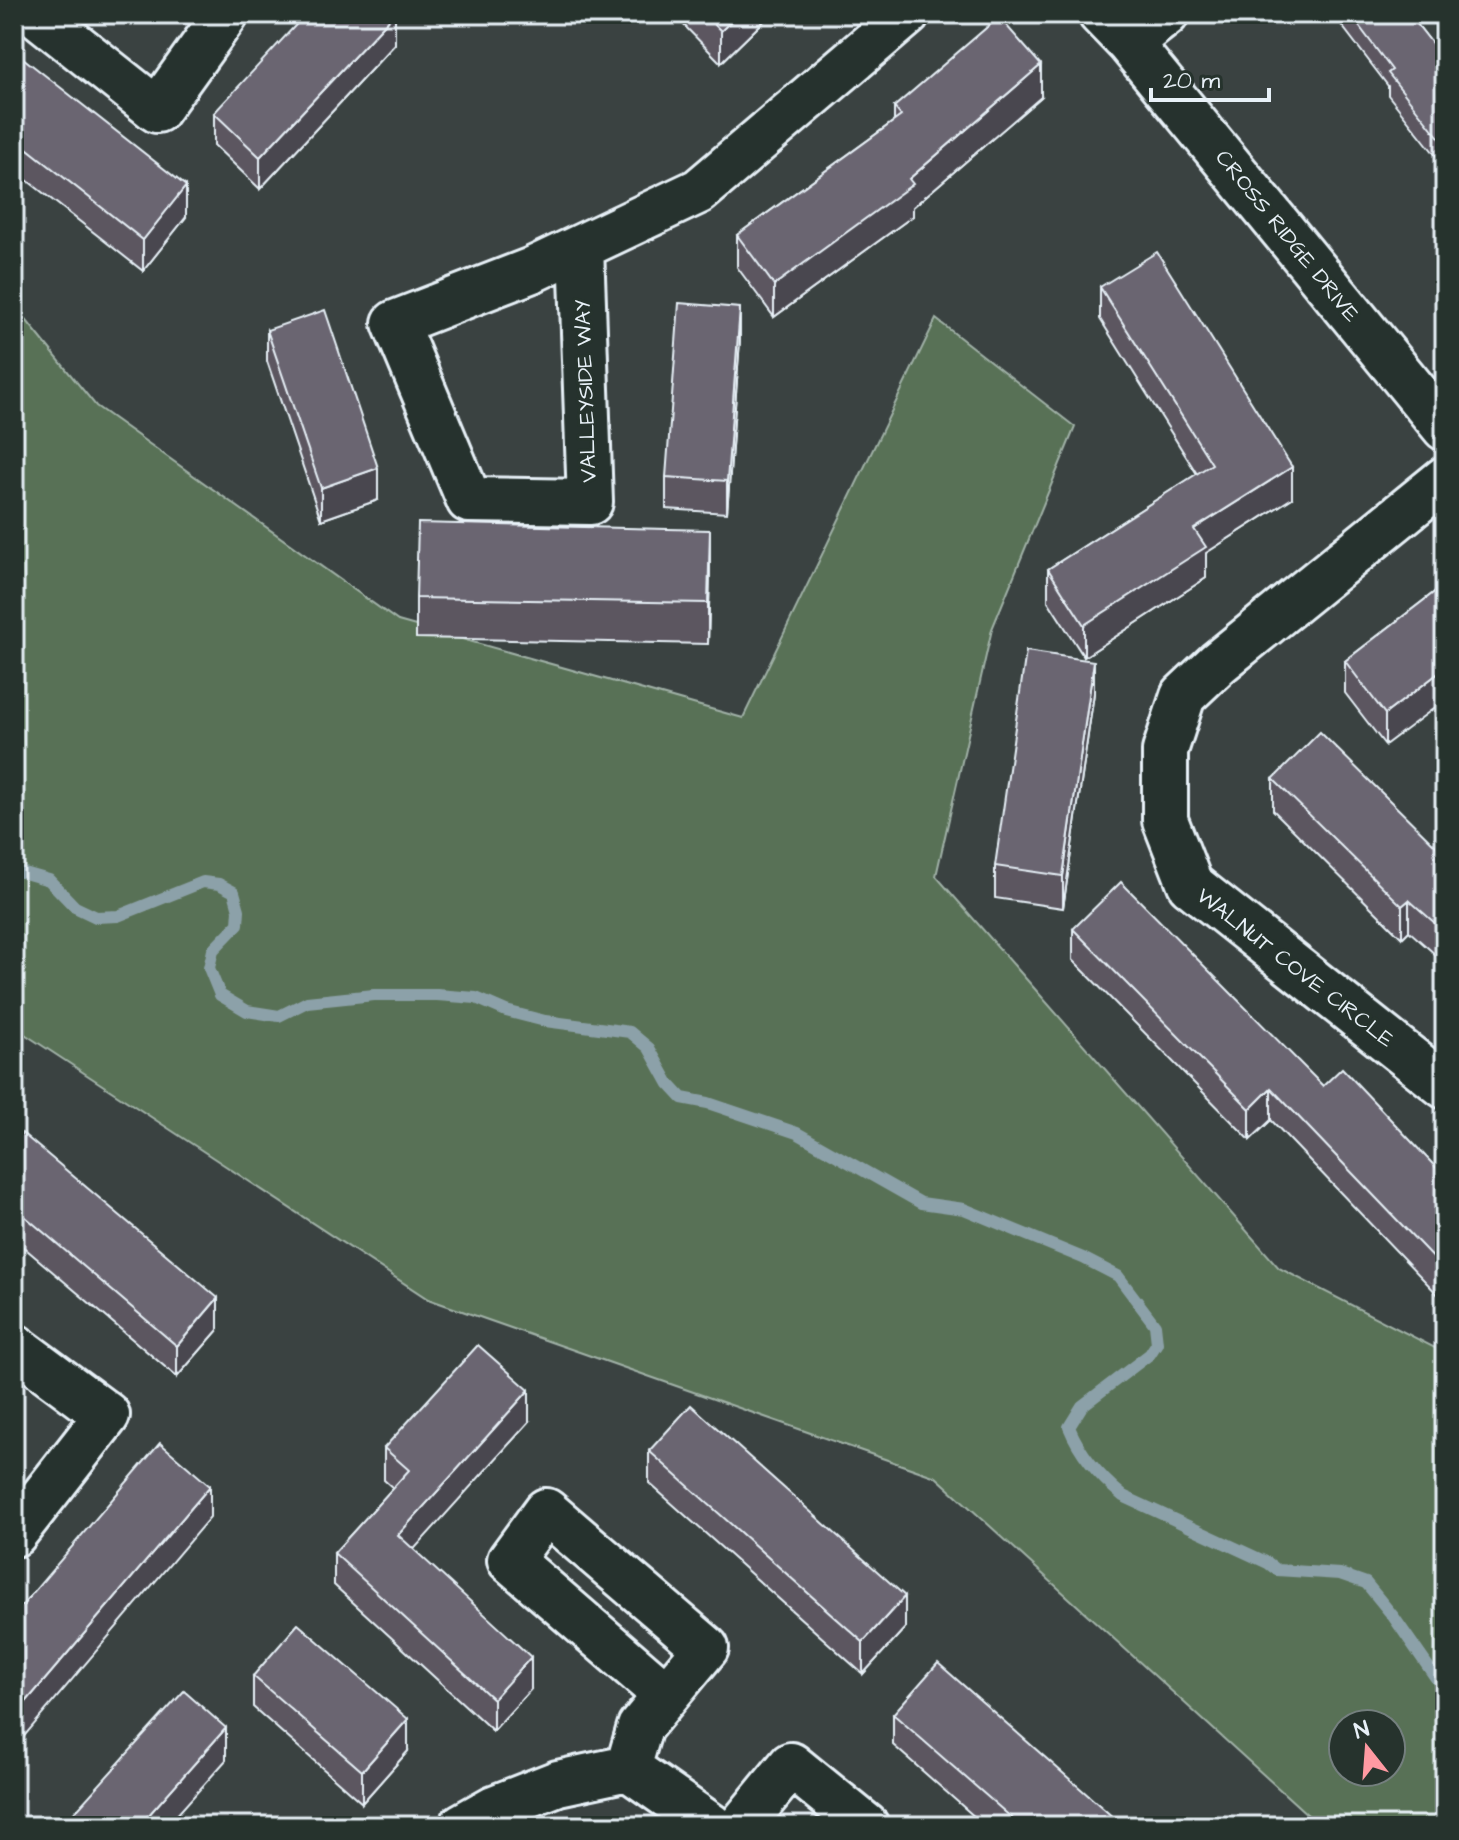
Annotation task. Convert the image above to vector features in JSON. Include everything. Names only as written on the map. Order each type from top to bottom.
[{"type":"street","points":[[36,14],[157,110],[226,14]]},
{"type":"street","name":"CROSS RIDGE DRIVE","points":[[1166,14],[1115,29],[1445,428]]},
{"type":"street","name":"VALLEYSIDE WAY","points":[[581,247],[590,502],[469,500],[395,323],[532,270],[699,191],[897,17]]},
{"type":"street","name":"WALNUT COVE CIRCLE","points":[[1445,479],[1218,663],[1183,696],[1165,751],[1165,820],[1190,884],[1445,1086]]},
{"type":"street","points":[[14,1346],[107,1415],[14,1534]]},
{"type":"street","points":[[628,1768],[640,1727],[666,1695]]},
{"type":"street","points":[[741,1826],[791,1765],[866,1826]]},
{"type":"street","points":[[462,1826],[494,1808],[558,1783],[628,1768],[711,1826]]},
{"type":"green space","points":[[14,305],[96,406],[398,621],[743,718],[936,319],[1075,427],[992,629],[936,876],[1279,1268],[1445,1353],[1445,1826],[1320,1826],[936,1477],[428,1299],[14,1027]]},
{"type":"building","points":[[306,14],[394,14],[260,157],[214,113]]},
{"type":"building","points":[[704,14],[738,14],[721,31]]},
{"type":"building","points":[[1350,14],[1409,14],[1445,60],[1445,145],[1388,73],[1392,70]]},
{"type":"building","points":[[999,17],[1041,65],[909,179],[913,184],[774,285],[737,235],[901,116],[894,107]]},
{"type":"building","points":[[14,51],[186,186],[143,240],[14,138]]},
{"type":"building","points":[[1157,252],[1292,467],[1194,529],[1206,547],[1084,625],[1048,569],[1212,464],[1100,287]]},
{"type":"building","points":[[679,303],[740,308],[727,481],[666,477]]},
{"type":"building","points":[[325,310],[378,468],[321,488],[267,330]]},
{"type":"building","points":[[418,523],[710,530],[708,603],[416,598]]},
{"type":"building","points":[[1445,584],[1445,668],[1385,714],[1345,661]]},
{"type":"building","points":[[1026,651],[1094,661],[1063,876],[995,866]]},
{"type":"building","points":[[1320,732],[1445,855],[1445,932],[1409,900],[1402,906],[1273,779]]},
{"type":"building","points":[[1121,882],[1323,1086],[1342,1068],[1445,1177],[1444,1269],[1271,1088],[1250,1109],[1073,929]]},
{"type":"building","points":[[22,1133],[218,1298],[177,1346],[14,1207],[14,1143]]},
{"type":"building","points":[[478,1345],[529,1390],[398,1535],[531,1657],[493,1699],[334,1553],[409,1470],[384,1448]]},
{"type":"building","points":[[691,1405],[905,1596],[863,1642],[649,1451]]},
{"type":"building","points":[[160,1443],[210,1486],[14,1716],[14,1615]]},
{"type":"building","points":[[298,1624],[408,1719],[362,1771],[253,1676]]},
{"type":"building","points":[[938,1663],[1123,1826],[1021,1826],[893,1714]]},
{"type":"building","points":[[184,1691],[226,1728],[139,1826],[62,1826]]},
{"type":"waterway","points":[[14,870],[49,880],[75,907],[96,917],[118,916],[203,882],[219,884],[234,892],[239,910],[238,924],[213,950],[209,968],[220,995],[247,1011],[279,1016],[307,1002],[374,995],[437,995],[476,998],[506,1011],[545,1021],[630,1032],[649,1048],[669,1084],[682,1098],[708,1103],[797,1133],[921,1203],[964,1209],[1083,1258],[1118,1276],[1155,1325],[1157,1343],[1150,1354],[1082,1406],[1069,1427],[1092,1464],[1123,1496],[1268,1563],[1277,1570],[1340,1574],[1366,1583],[1445,1691]]}]
